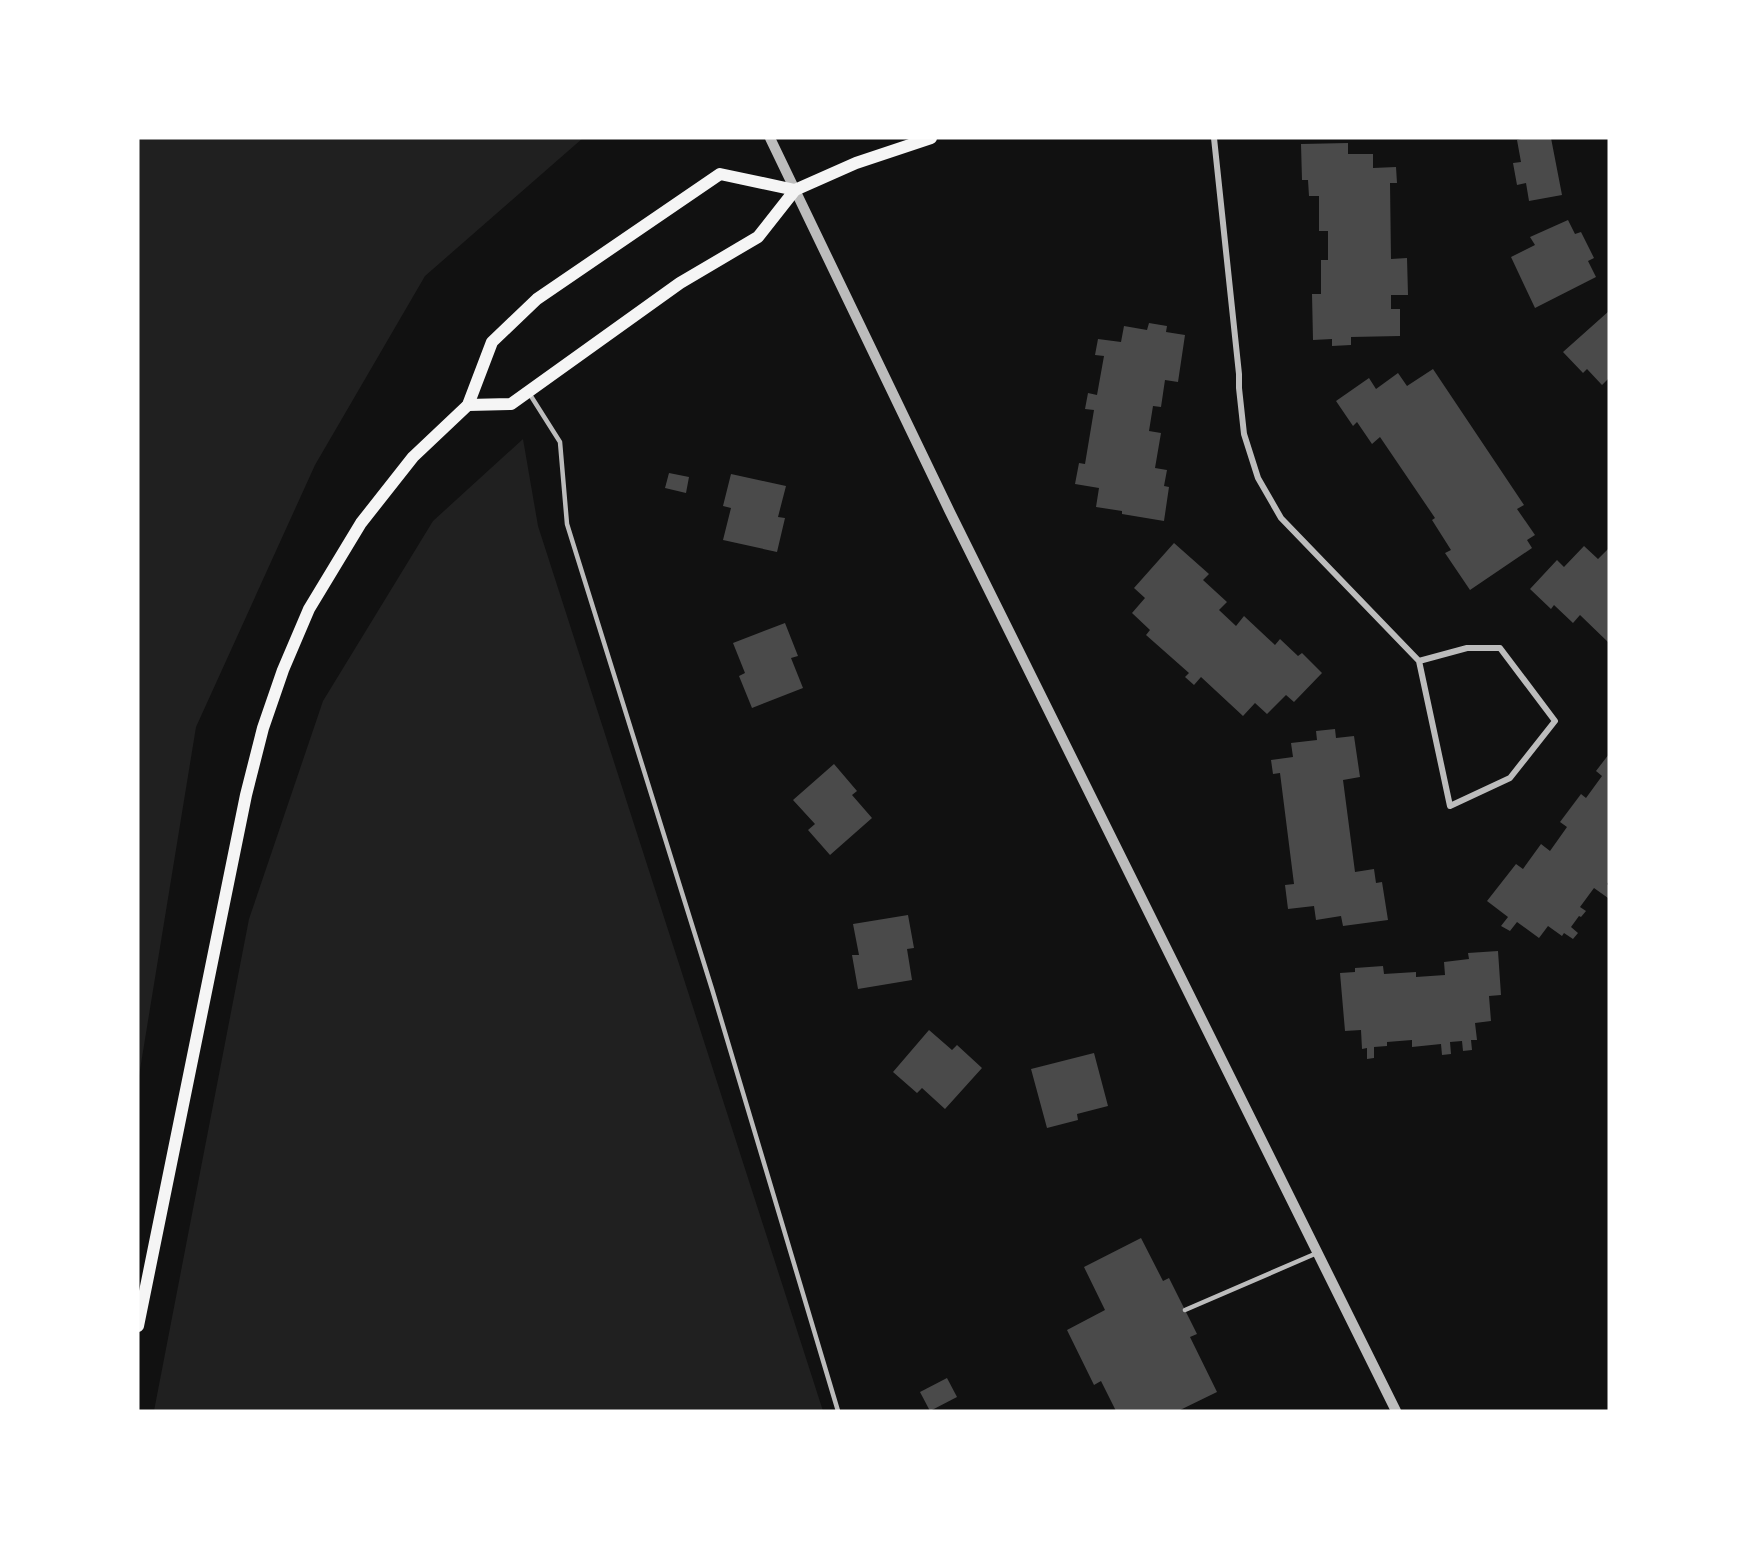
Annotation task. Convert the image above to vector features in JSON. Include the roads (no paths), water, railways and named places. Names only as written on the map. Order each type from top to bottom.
[{"type":"main road","points":[[468,405],[511,404],[680,283],[758,237],[795,190],[856,163],[931,138]]},
{"type":"main road","points":[[138,1326],[246,795],[263,728],[283,670],[309,609],[361,523],[413,457],[468,405],[492,342],[537,299],[720,174],[795,190]]},
{"type":"street","points":[[770,138],[948,510],[1396,1411]]},
{"type":"street","points":[[1214,138],[1244,434],[1258,478],[1281,518],[1419,661],[1450,806],[1510,778],[1555,721],[1500,648],[1467,648],[1419,661]]},
{"type":"lane","points":[[528,392],[560,442],[567,524],[708,978],[838,1411]]},
{"type":"lane","points":[[1185,1310],[1317,1253]]}]
